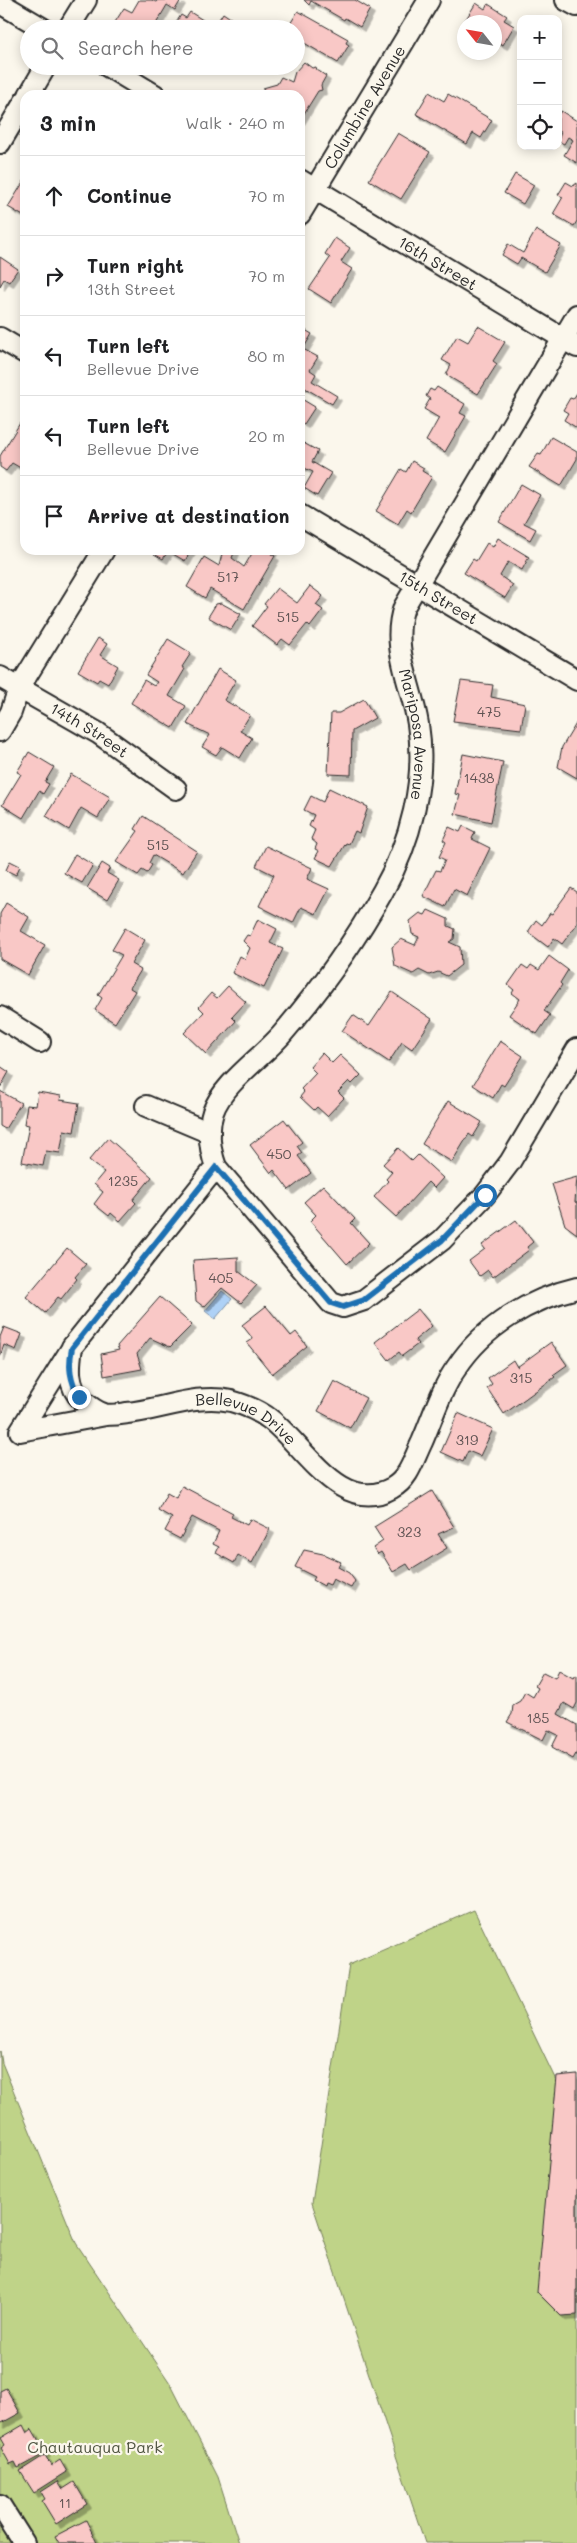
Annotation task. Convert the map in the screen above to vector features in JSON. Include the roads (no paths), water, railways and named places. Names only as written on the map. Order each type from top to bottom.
[{"type":"street","points":[[74,20],[86,0]]},
{"type":"street","name":"Columbine Avenue","points":[[307,184],[429,0]]},
{"type":"street","points":[[566,0],[577,6]]},
{"type":"street","points":[[0,3],[29,20]]},
{"type":"street","points":[[32,90],[41,75]]},
{"type":"street","points":[[122,75],[147,90]]},
{"type":"street","points":[[0,143],[20,109]]},
{"type":"street","name":"16th Street","points":[[307,184],[570,342]]},
{"type":"street","name":"Mariposa Avenue","points":[[216,1167],[210,1149],[210,1133],[213,1112],[222,1095],[282,1034],[330,973],[382,892],[400,857],[413,819],[419,779],[418,726],[407,674],[399,649],[399,622],[404,607],[570,342],[577,315]]},
{"type":"street","points":[[0,338],[20,349]]},
{"type":"street","name":"15th Street","points":[[305,517],[577,680]]},
{"type":"street","points":[[0,731],[11,712],[19,688],[101,555]]},
{"type":"street","name":"14th Street","points":[[0,677],[98,733],[176,788]]},
{"type":"street","points":[[0,1017],[40,1042]]},
{"type":"street","points":[[106,1415],[91,1408],[79,1397],[71,1383],[69,1366],[72,1348],[216,1167],[331,1303],[343,1307],[364,1300],[442,1240],[485,1195],[510,1162],[577,1049]]},
{"type":"street","points":[[146,1106],[210,1133]]},
{"type":"street","name":"Bellevue Drive","points":[[72,1348],[20,1431],[106,1415],[146,1411],[196,1400],[229,1401],[251,1408],[271,1420],[340,1488],[357,1494],[379,1494],[394,1488],[406,1477],[445,1387],[456,1367],[476,1342],[511,1314],[542,1298],[577,1288]]},
{"type":"street","points":[[0,2505],[24,2543]]},
{"type":"water","points":[[222,1291],[232,1299],[215,1319],[205,1311]]},
{"type":"park label","name":"Chautauqua Park","points":[[95,2447]]}]
